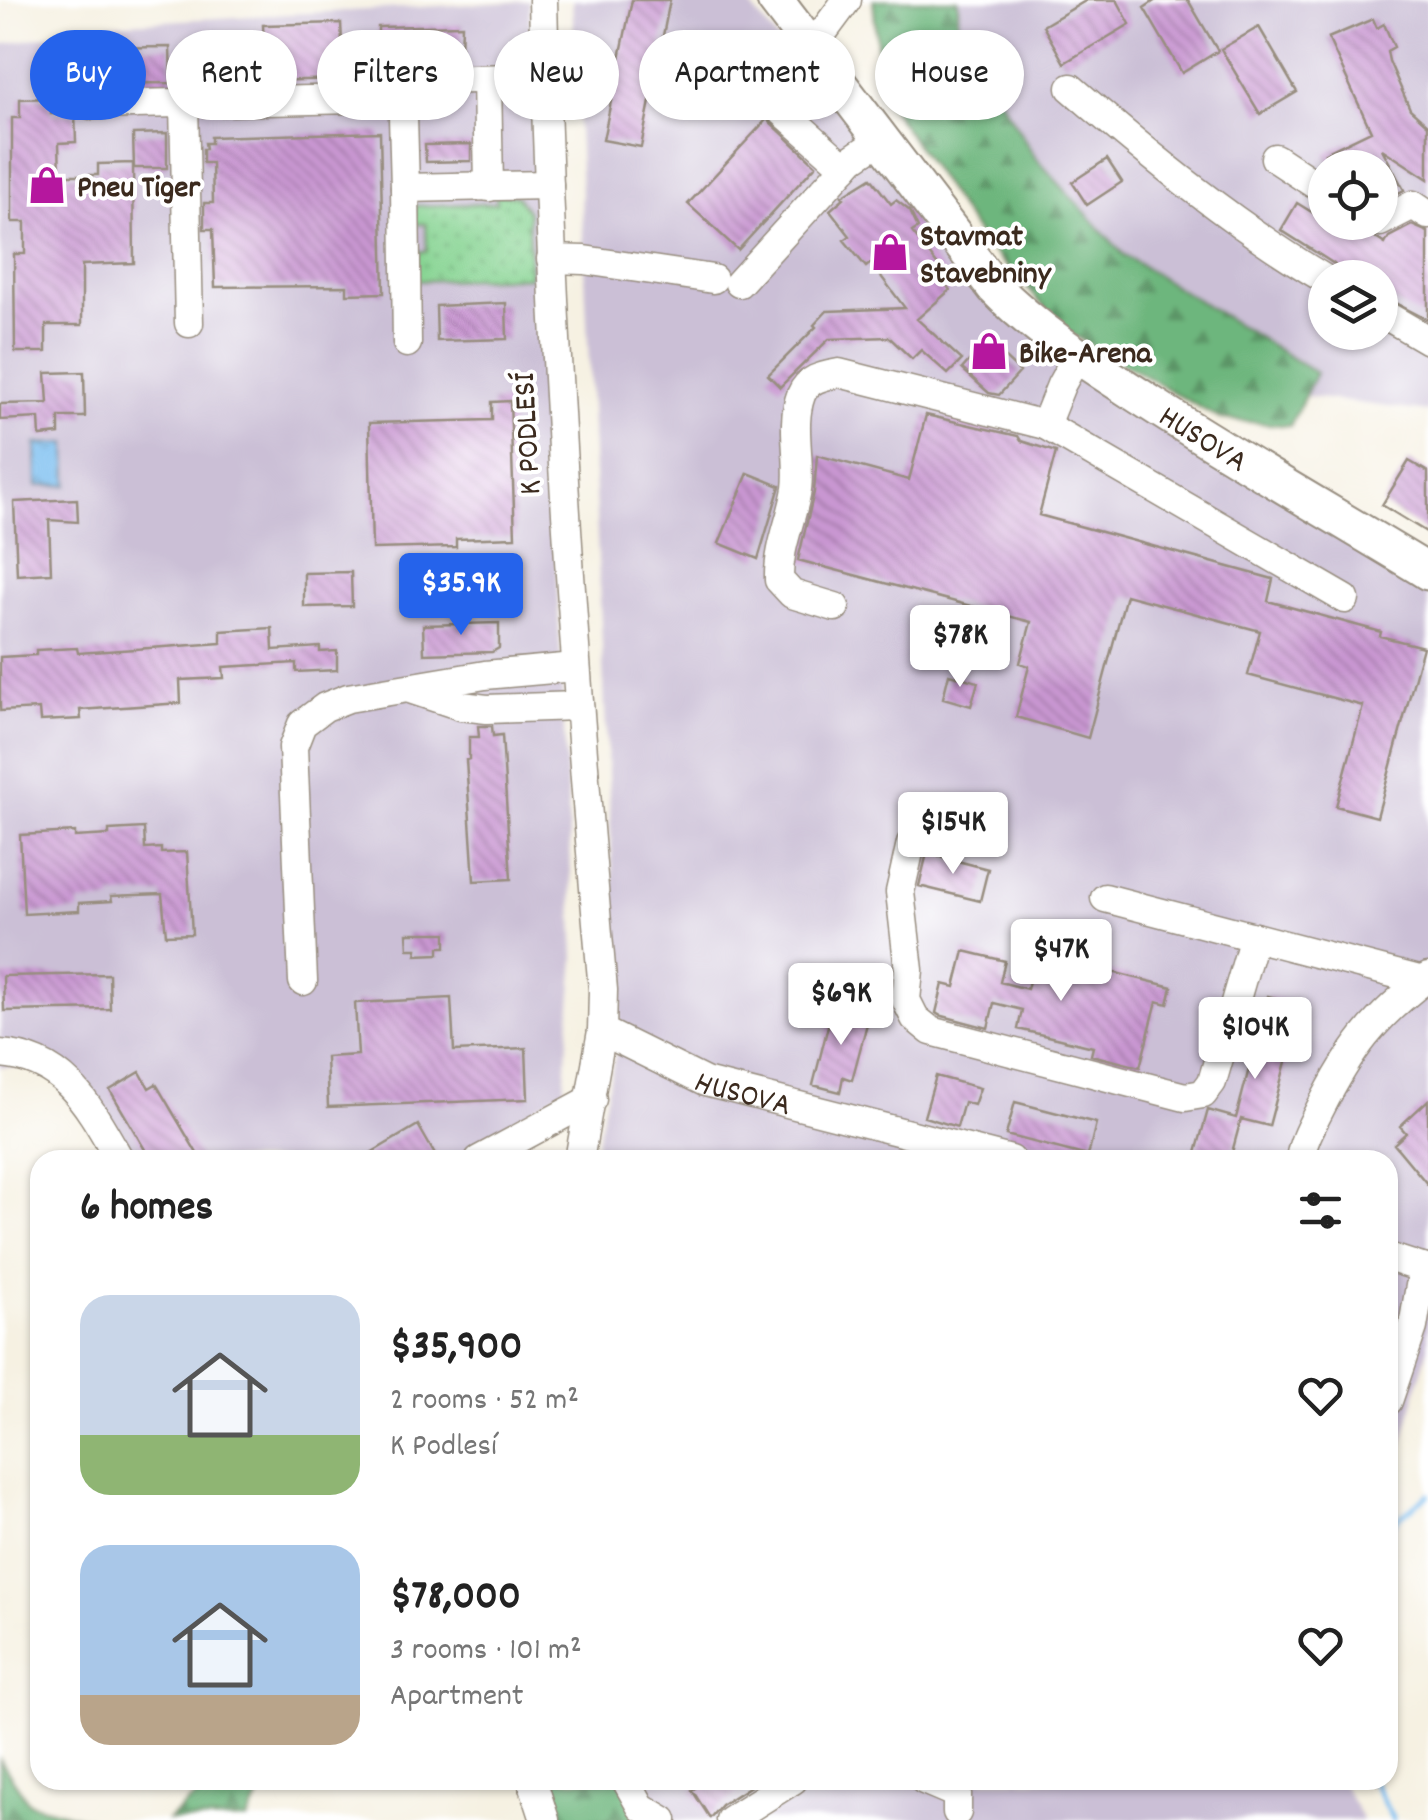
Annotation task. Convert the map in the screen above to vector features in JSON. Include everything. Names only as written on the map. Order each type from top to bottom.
[{"type":"main road","name":"HUSOVA","points":[[776,0],[798,30]]},
{"type":"main road","name":"HUSOVA","points":[[855,103],[994,286],[1022,316],[1190,429],[1428,572]]},
{"type":"street","name":"K PODLESÍ","points":[[543,0],[544,30]]},
{"type":"street","points":[[825,30],[847,0]]},
{"type":"street","points":[[489,186],[475,79],[494,78]]},
{"type":"street","points":[[1071,88],[1154,160],[1308,269]]},
{"type":"street","points":[[184,120],[188,322]]},
{"type":"street","points":[[403,120],[406,343]]},
{"type":"street","name":"K PODLESÍ","points":[[547,120],[550,259],[575,668],[603,990],[602,1032],[582,1150]]},
{"type":"street","points":[[792,120],[844,167]]},
{"type":"street","points":[[550,259],[584,260],[726,281],[844,167],[883,138]]},
{"type":"street","points":[[1275,158],[1308,180]]},
{"type":"street","points":[[404,188],[549,185]]},
{"type":"street","points":[[1398,211],[1412,204],[1428,215]]},
{"type":"street","points":[[1398,322],[1428,340]]},
{"type":"street","points":[[1045,425],[1061,384],[1078,356]]},
{"type":"street","points":[[835,606],[792,594],[780,580],[779,559],[797,488],[797,418],[802,394],[815,378],[839,372],[1045,425],[1345,599]]},
{"type":"street","points":[[303,981],[293,747],[302,724],[325,707],[371,692],[412,689],[485,675],[575,668]]},
{"type":"street","points":[[412,689],[461,706],[487,709],[578,706]]},
{"type":"street","points":[[911,843],[900,892],[908,970],[906,1000],[915,1018],[931,1031],[1185,1097],[1203,1094],[1212,1082],[1254,937]]},
{"type":"street","points":[[1105,898],[1425,979]]},
{"type":"street","points":[[1303,1150],[1346,1057],[1372,1025],[1425,979]]},
{"type":"street","name":"HUSOVA","points":[[602,1032],[705,1082],[972,1150]]},
{"type":"street","points":[[0,1054],[20,1055],[46,1065],[69,1082],[113,1150]]},
{"type":"street","points":[[498,1150],[592,1099]]},
{"type":"street","points":[[1398,1260],[1426,1269],[1398,1371]]},
{"type":"street","points":[[536,1790],[546,1820]]},
{"type":"street","points":[[632,1790],[642,1807],[663,1820]]},
{"type":"street","points":[[730,1820],[777,1790]]},
{"type":"street","points":[[948,1790],[957,1794],[957,1812]]},
{"type":"shaded area","points":[[572,0],[746,0],[770,30],[639,30],[639,120],[854,120],[1011,321],[1428,572],[1428,1348],[1398,1462],[1398,1150],[595,1150],[620,1032],[578,120],[619,120],[619,30],[573,30]]},
{"type":"shaded area","points":[[906,0],[1428,0],[1428,412],[1264,391],[1068,289],[973,120],[1024,120],[1024,30],[923,30]]},
{"type":"shaded area","points":[[529,1],[530,30],[494,30],[494,120],[535,120],[575,958],[564,1089],[468,1150],[123,1150],[69,1066],[0,1067],[0,45],[30,39],[30,120],[146,120],[146,30],[77,30],[108,24]]},
{"type":"shaded area","points":[[644,1790],[1346,1790],[1363,1820],[652,1820]]},
{"type":"green space","points":[[873,0],[958,0],[958,30],[876,30]]},
{"type":"green space","points":[[899,120],[1012,120],[1035,157],[1124,255],[1316,373],[1290,426],[1220,419],[1068,332],[979,237]]},
{"type":"green space","points":[[496,194],[517,196],[528,212],[530,277],[413,281],[412,252],[427,251],[426,224],[413,224],[415,206],[496,203]]},
{"type":"green space","points":[[0,1760],[29,1803],[91,1820],[0,1820]]},
{"type":"green space","points":[[204,1790],[257,1790],[260,1794],[248,1820],[168,1820]]},
{"type":"green space","points":[[548,1790],[635,1790],[644,1820],[557,1820]]},
{"type":"water","points":[[67,443],[68,485],[37,486],[36,444]]},
{"type":"building","points":[[632,0],[670,0],[664,30],[639,30],[639,120],[646,120],[641,147],[603,140],[607,120],[619,120],[619,63]]},
{"type":"building","points":[[1087,0],[1117,0],[1130,24],[1064,63],[1043,26]]},
{"type":"building","points":[[1156,0],[1188,0],[1218,51],[1182,73],[1144,8]]},
{"type":"building","points":[[1373,19],[1377,28],[1384,24],[1394,47],[1387,51],[1389,61],[1410,109],[1428,125],[1428,179],[1398,159],[1398,150],[1331,150],[1371,131],[1328,38]]},
{"type":"building","points":[[341,23],[341,30],[317,30],[317,80],[297,80],[297,30],[263,30],[263,25]]},
{"type":"building","points":[[462,25],[462,30],[378,27]]},
{"type":"building","points":[[1259,27],[1297,92],[1260,114],[1221,49]]},
{"type":"building","points":[[146,47],[166,47],[166,83],[146,83]]},
{"type":"building","points":[[20,99],[30,99],[30,120],[75,120],[76,142],[59,143],[60,175],[98,175],[98,164],[133,163],[134,263],[82,265],[82,325],[46,325],[46,352],[15,352],[14,254],[25,254],[25,222],[12,222],[12,118],[20,118]]},
{"type":"building","points":[[766,120],[816,165],[738,250],[688,204]]},
{"type":"building","points":[[380,132],[384,293],[347,294],[347,286],[215,287],[213,229],[204,229],[204,203],[213,203],[212,163],[203,163],[203,149],[205,143],[211,143],[211,137]]},
{"type":"building","points":[[167,133],[167,168],[134,168],[133,134]]},
{"type":"building","points":[[471,144],[471,161],[426,162],[425,145]]},
{"type":"building","points":[[1107,159],[1122,182],[1087,205],[1072,182]]},
{"type":"building","points":[[871,178],[891,204],[896,200],[910,211],[918,228],[912,232],[947,277],[943,280],[950,290],[917,319],[962,360],[948,374],[921,350],[912,359],[889,337],[829,339],[780,387],[768,375],[827,311],[905,308],[871,263],[866,267],[844,240],[850,236],[830,210],[842,196]]},
{"type":"building","points":[[1297,203],[1308,210],[1308,240],[1379,240],[1385,244],[1387,240],[1398,240],[1398,232],[1412,225],[1428,232],[1428,320],[1398,304],[1398,260],[1328,260],[1281,230]]},
{"type":"building","points":[[506,303],[507,339],[437,341],[436,306]]},
{"type":"building","points":[[987,341],[1020,372],[999,395],[989,393],[962,369]]},
{"type":"building","points":[[84,372],[85,417],[59,417],[59,434],[40,436],[39,418],[0,420],[0,404],[48,403],[46,373]]},
{"type":"building","points":[[510,401],[515,537],[456,539],[456,547],[372,549],[369,423],[492,420],[492,402]]},
{"type":"building","points":[[926,415],[1018,436],[1021,441],[1056,452],[1039,515],[1273,579],[1268,601],[1423,647],[1377,817],[1336,806],[1363,706],[1248,675],[1260,631],[1126,595],[1088,738],[1016,717],[1029,666],[1020,663],[1031,622],[798,560],[814,492],[817,455],[909,480]]},
{"type":"building","points":[[1409,461],[1428,472],[1428,533],[1382,505]]},
{"type":"building","points":[[748,473],[780,486],[758,559],[719,543]]},
{"type":"building","points":[[77,499],[78,522],[49,520],[51,573],[17,575],[14,502]]},
{"type":"building","points":[[351,572],[352,606],[304,607],[304,573]]},
{"type":"building","points":[[499,623],[499,648],[492,652],[424,654],[423,625]]},
{"type":"building","points":[[272,628],[273,650],[320,647],[320,652],[337,651],[337,670],[296,672],[296,663],[223,667],[224,678],[180,680],[181,703],[80,710],[81,719],[40,721],[39,709],[0,711],[0,657],[36,655],[36,650],[77,648],[78,653],[221,643],[221,631]]},
{"type":"building","points":[[949,674],[978,682],[971,706],[943,698]]},
{"type":"building","points":[[478,726],[492,726],[493,736],[502,735],[511,879],[474,881],[466,760],[469,737],[479,737]]},
{"type":"building","points":[[144,828],[145,849],[187,852],[192,934],[166,935],[162,894],[111,896],[112,901],[79,903],[79,911],[24,914],[20,835],[75,832],[75,837]]},
{"type":"building","points":[[927,853],[988,869],[980,901],[919,886]]},
{"type":"building","points":[[407,933],[446,933],[446,947],[439,947],[439,954],[416,955],[417,949],[408,949]]},
{"type":"building","points":[[964,951],[1005,961],[1000,982],[1027,989],[1036,953],[1172,987],[1168,1004],[1157,1001],[1140,1067],[1091,1055],[1093,1047],[1018,1029],[1022,1010],[994,1003],[988,1028],[939,1015],[936,1013],[943,984],[955,987]]},
{"type":"building","points":[[109,974],[110,1009],[4,1011],[3,976]]},
{"type":"building","points":[[1268,996],[1301,1005],[1269,1126],[1241,1119],[1233,1150],[1197,1150],[1208,1110],[1236,1118]]},
{"type":"building","points":[[451,998],[454,1051],[526,1048],[528,1099],[328,1107],[326,1057],[358,1055],[355,1003]]},
{"type":"building","points":[[833,1006],[869,1016],[852,1080],[843,1077],[840,1092],[813,1085]]},
{"type":"building","points":[[140,1072],[149,1088],[156,1084],[195,1150],[145,1150],[110,1090]]},
{"type":"building","points":[[936,1076],[980,1088],[974,1105],[964,1102],[957,1127],[924,1117]]},
{"type":"building","points":[[1428,1100],[1428,1185],[1394,1144],[1406,1133],[1400,1126]]},
{"type":"building","points":[[1015,1102],[1096,1123],[1089,1150],[1065,1150],[1006,1135]]},
{"type":"building","points":[[418,1125],[432,1150],[376,1150]]},
{"type":"building","points":[[692,1790],[744,1790],[721,1805],[710,1818]]},
{"type":"waterway","points":[[1398,1519],[1428,1495]]},
{"type":"waterway","points":[[1377,1790],[1393,1820]]},
{"type":"place","name":"Pneu Tiger","points":[[47,185]]},
{"type":"place","name":"Stavmat Stavebniny","points":[[890,252]]},
{"type":"place","name":"Bike-Arena","points":[[989,351]]}]
